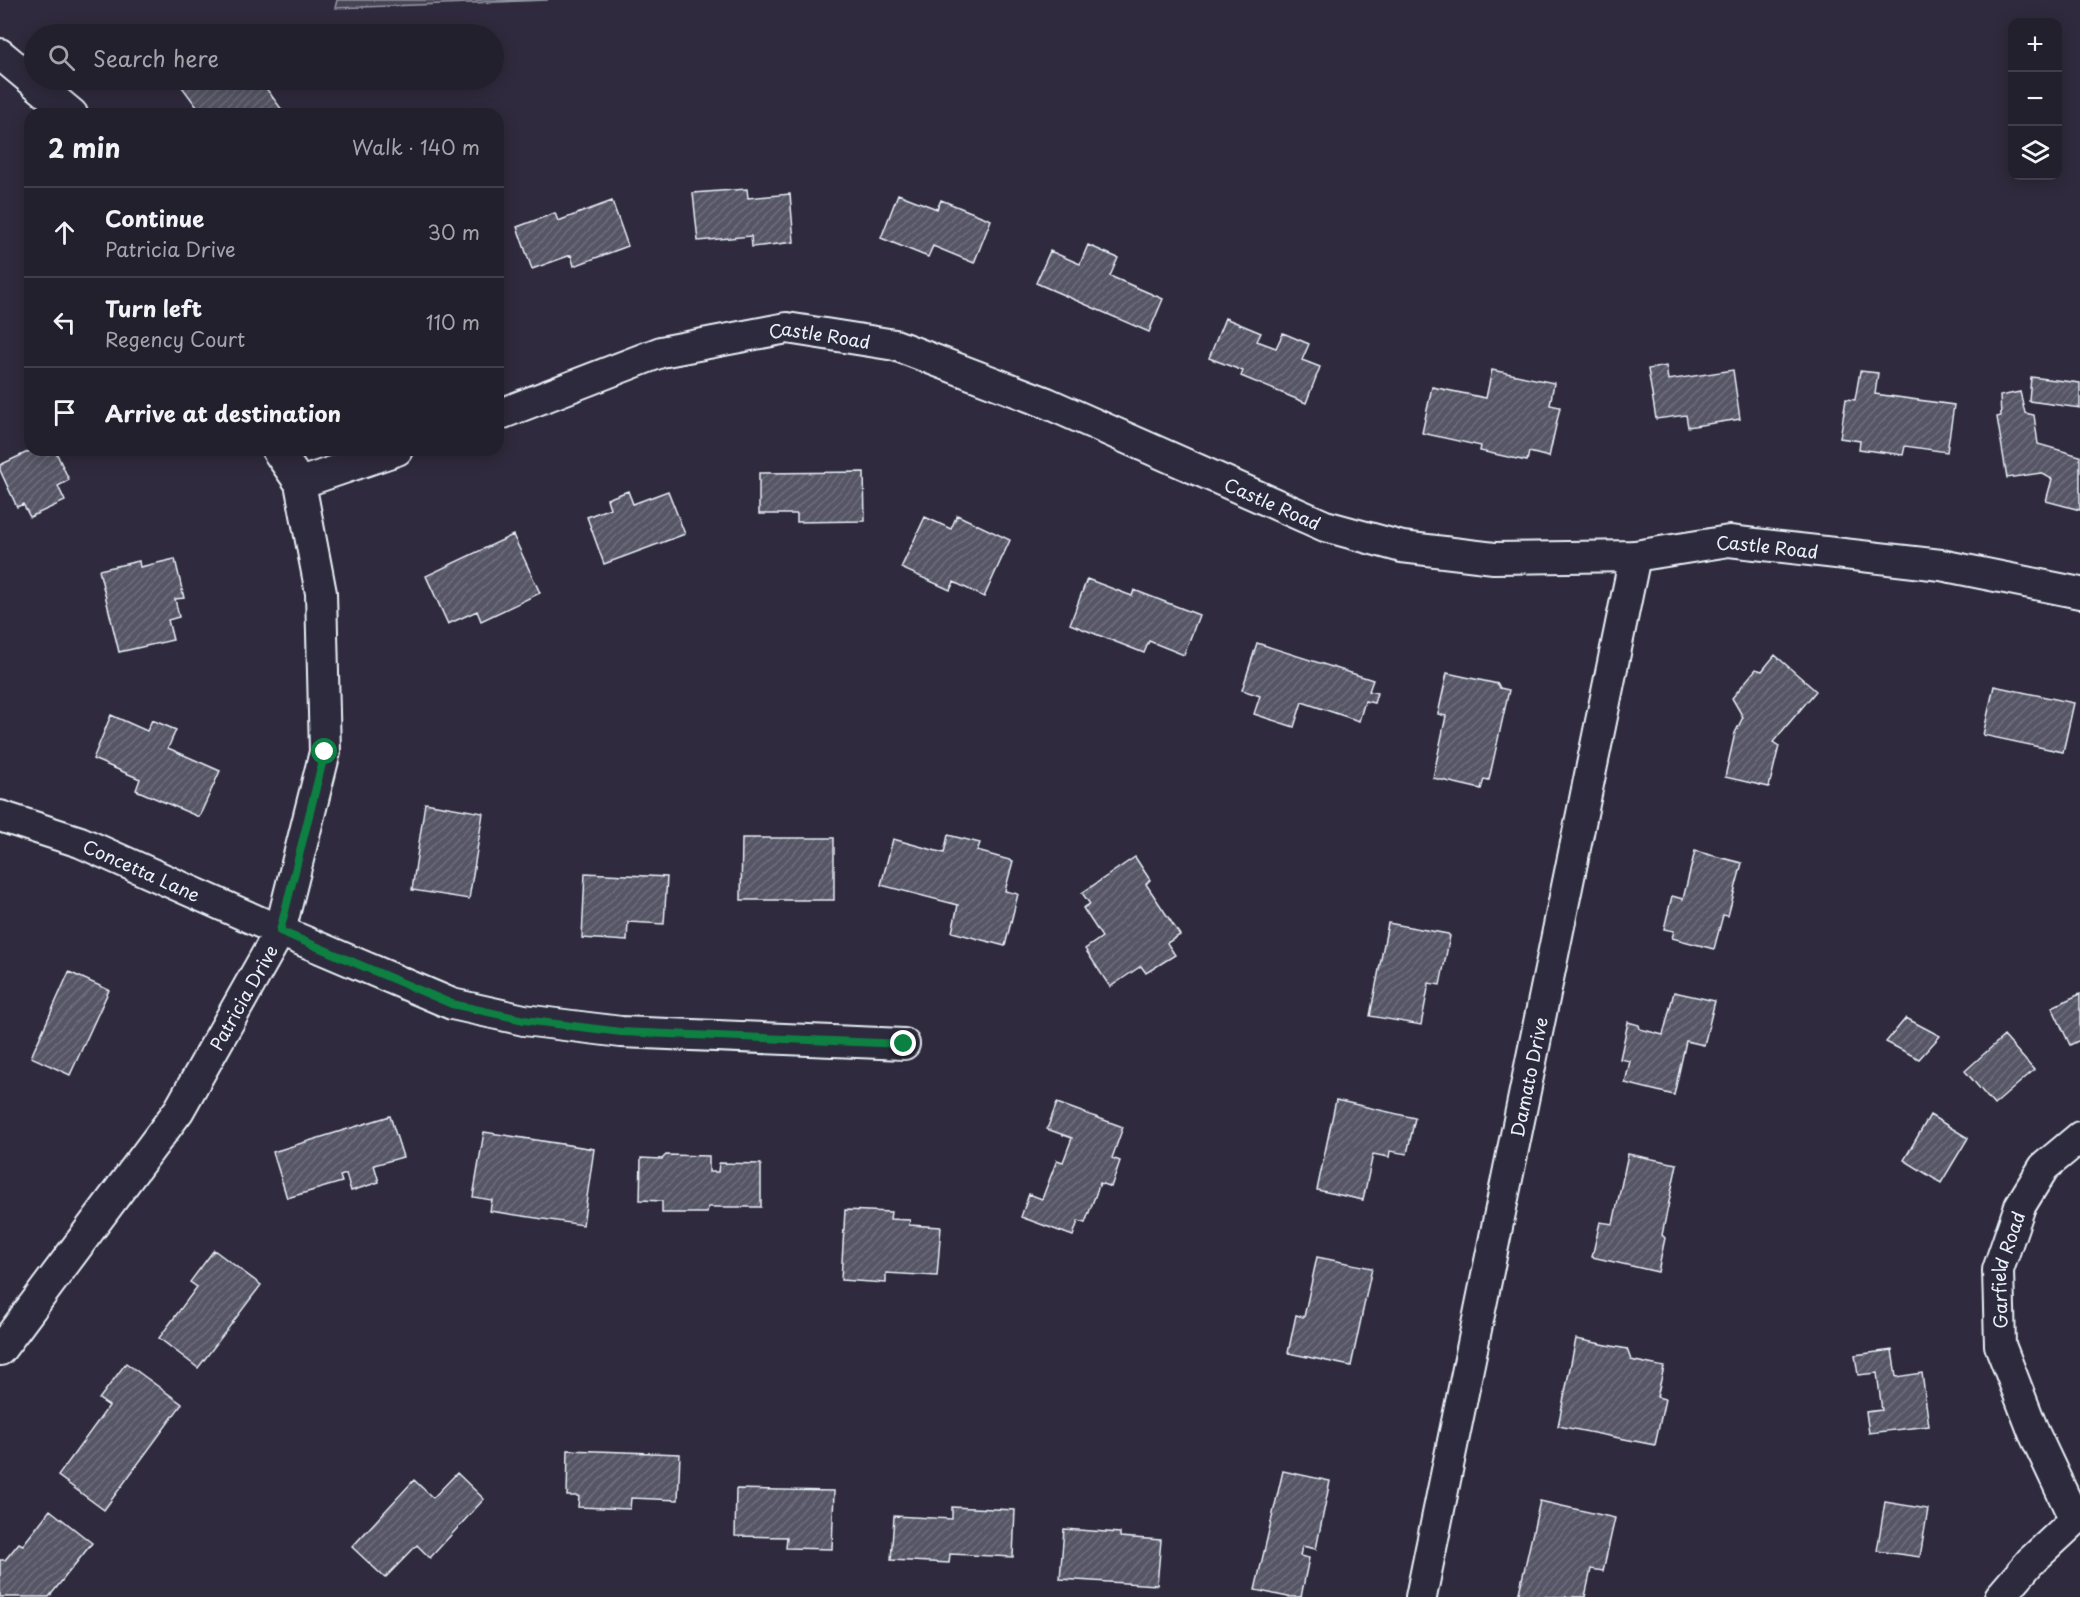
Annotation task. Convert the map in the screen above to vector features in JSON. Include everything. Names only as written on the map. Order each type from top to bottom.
[{"type":"street","points":[[0,54],[24,74]]},
{"type":"street","points":[[43,90],[65,108]]},
{"type":"street","name":"Castle Road","points":[[504,413],[662,352],[787,328],[895,345],[1047,403],[1325,526],[1402,547],[1494,558],[1635,556],[1729,541],[1941,565],[2080,592]]},
{"type":"street","name":"Patricia Drive","points":[[0,1350],[179,1110],[280,931],[325,752],[321,593],[300,483],[281,456]]},
{"type":"street","points":[[300,483],[379,456]]},
{"type":"street","name":"Damato Drive","points":[[1421,1597],[1635,556]]},
{"type":"street","name":"Concetta Lane","points":[[0,816],[80,842],[452,1004],[524,1020],[621,1032],[904,1044]]},
{"type":"street","name":"Garfield Road","points":[[2078,1520],[2034,1433],[2000,1345],[1998,1270],[2020,1206],[2044,1167],[2080,1137]]},
{"type":"street","points":[[2000,1597],[2030,1562],[2078,1520]]},
{"type":"green space","points":[[337,0],[548,0],[335,8]]},
{"type":"building","points":[[184,90],[267,90],[281,108],[198,108]]},
{"type":"building","points":[[747,189],[748,198],[790,194],[794,242],[752,247],[751,236],[698,241],[693,193]]},
{"type":"building","points":[[898,194],[937,209],[941,200],[991,220],[974,263],[933,246],[928,257],[881,238]]},
{"type":"building","points":[[612,201],[628,246],[574,266],[571,255],[532,269],[517,227],[555,213],[558,221]]},
{"type":"building","points":[[1088,245],[1118,258],[1110,276],[1163,299],[1149,332],[1036,283],[1050,251],[1080,264]]},
{"type":"building","points":[[1225,318],[1261,333],[1257,341],[1276,348],[1283,333],[1309,344],[1302,360],[1320,367],[1306,403],[1241,376],[1243,371],[1209,358]]},
{"type":"building","points":[[1666,366],[1668,380],[1733,370],[1740,419],[1688,427],[1686,415],[1656,419],[1648,369]]},
{"type":"building","points":[[1492,370],[1554,383],[1550,405],[1560,407],[1549,457],[1529,452],[1527,461],[1480,451],[1481,446],[1422,433],[1432,387],[1486,398]]},
{"type":"building","points":[[1860,371],[1878,373],[1875,394],[1954,405],[1947,452],[1905,446],[1903,455],[1859,449],[1860,441],[1840,438],[1846,399],[1855,400]]},
{"type":"building","points":[[2031,377],[2080,383],[2080,408],[2029,401]]},
{"type":"building","points":[[2020,392],[2025,413],[2034,415],[2038,444],[2080,456],[2080,510],[2046,501],[2052,479],[2041,473],[2007,478],[1997,417],[2001,416],[2000,396]]},
{"type":"building","points":[[24,454],[24,456],[58,456],[69,480],[58,486],[65,501],[30,517],[23,504],[17,507],[0,470],[0,465]]},
{"type":"building","points":[[864,472],[865,521],[797,522],[797,514],[759,514],[759,473]]},
{"type":"building","points":[[628,491],[633,504],[668,491],[685,534],[604,564],[587,517],[610,508],[607,499]]},
{"type":"building","points":[[957,515],[1010,540],[984,597],[954,582],[950,590],[901,568],[925,517],[951,529]]},
{"type":"building","points":[[513,535],[540,593],[481,621],[477,611],[448,624],[426,576]]},
{"type":"building","points":[[175,559],[184,598],[175,599],[179,617],[168,620],[173,640],[119,652],[99,570],[139,561],[140,567]]},
{"type":"building","points":[[1087,579],[1132,596],[1134,590],[1199,615],[1184,655],[1149,641],[1144,653],[1070,624]]},
{"type":"building","points":[[1257,643],[1373,680],[1369,691],[1377,693],[1374,703],[1365,701],[1359,721],[1302,702],[1294,727],[1254,714],[1260,696],[1242,690]]},
{"type":"building","points":[[1775,655],[1816,691],[1773,742],[1779,746],[1769,787],[1725,777],[1735,733],[1743,717],[1732,698],[1756,669],[1762,671]]},
{"type":"building","points":[[1447,673],[1498,684],[1500,688],[1509,690],[1489,780],[1484,779],[1481,789],[1433,778],[1446,716],[1438,714]]},
{"type":"building","points":[[1994,686],[2074,703],[2063,752],[1983,735]]},
{"type":"building","points":[[111,715],[147,731],[152,720],[176,730],[168,748],[220,771],[199,817],[136,790],[140,779],[93,759]]},
{"type":"building","points":[[425,803],[483,813],[469,899],[412,890]]},
{"type":"building","points":[[948,835],[980,843],[977,851],[1013,861],[1005,891],[1018,894],[1005,946],[952,932],[958,905],[881,885],[893,839],[944,853]]},
{"type":"building","points":[[742,838],[834,838],[834,900],[741,900]]},
{"type":"building","points":[[1695,851],[1742,863],[1728,916],[1723,915],[1714,949],[1672,938],[1674,931],[1664,929],[1672,896],[1683,899]]},
{"type":"building","points":[[1135,857],[1150,880],[1146,884],[1180,935],[1167,943],[1175,955],[1146,973],[1141,966],[1110,987],[1085,949],[1102,937],[1083,908],[1090,904],[1082,893]]},
{"type":"building","points":[[585,873],[667,877],[664,924],[628,922],[627,941],[582,938]]},
{"type":"building","points":[[1388,923],[1450,936],[1440,985],[1429,983],[1421,1025],[1370,1016]]},
{"type":"building","points":[[69,972],[109,990],[70,1075],[31,1057]]},
{"type":"building","points":[[1674,992],[1715,1001],[1704,1045],[1686,1041],[1674,1095],[1625,1083],[1630,1061],[1620,1059],[1628,1022],[1639,1025],[1640,1029],[1663,1035]]},
{"type":"building","points":[[2080,994],[2080,1040],[2070,1045],[2052,1007]]},
{"type":"building","points":[[1906,1018],[1940,1036],[1919,1059],[1886,1042]]},
{"type":"building","points":[[2004,1036],[2034,1070],[1994,1105],[1965,1071]]},
{"type":"building","points":[[1336,1100],[1415,1118],[1407,1154],[1390,1151],[1389,1157],[1373,1154],[1363,1200],[1317,1190]]},
{"type":"building","points":[[1057,1103],[1123,1127],[1112,1158],[1120,1161],[1111,1187],[1100,1183],[1085,1223],[1078,1221],[1073,1236],[1021,1217],[1029,1194],[1042,1199],[1057,1160],[1063,1162],[1072,1138],[1047,1129]]},
{"type":"building","points":[[1930,1115],[1968,1138],[1941,1183],[1904,1160]]},
{"type":"building","points":[[390,1116],[403,1157],[374,1165],[379,1182],[351,1191],[346,1174],[340,1176],[342,1182],[287,1198],[273,1152]]},
{"type":"building","points":[[484,1132],[594,1149],[583,1225],[490,1211],[492,1200],[473,1197]]},
{"type":"building","points":[[1628,1154],[1677,1164],[1662,1235],[1665,1238],[1658,1272],[1592,1257],[1600,1222],[1613,1224]]},
{"type":"building","points":[[666,1155],[709,1156],[709,1172],[718,1172],[719,1163],[761,1164],[761,1207],[708,1207],[707,1213],[662,1213],[662,1201],[640,1200],[641,1158],[662,1159]]},
{"type":"building","points":[[845,1210],[891,1212],[890,1219],[910,1220],[909,1225],[941,1227],[937,1276],[886,1273],[886,1283],[841,1280]]},
{"type":"building","points":[[214,1250],[261,1285],[198,1368],[159,1338],[197,1287],[190,1282]]},
{"type":"building","points":[[1317,1257],[1372,1268],[1351,1366],[1288,1353],[1296,1315],[1304,1317]]},
{"type":"building","points":[[1576,1339],[1627,1349],[1631,1360],[1664,1367],[1657,1397],[1665,1399],[1655,1445],[1558,1426]]},
{"type":"building","points":[[1892,1350],[1896,1377],[1922,1373],[1929,1426],[1869,1433],[1866,1412],[1882,1410],[1877,1373],[1858,1375],[1855,1355]]},
{"type":"building","points":[[126,1363],[182,1404],[104,1510],[58,1476],[109,1406],[99,1399]]},
{"type":"building","points":[[568,1450],[680,1454],[678,1500],[631,1498],[630,1509],[578,1507],[579,1496],[567,1496]]},
{"type":"building","points":[[1283,1471],[1330,1481],[1316,1549],[1302,1546],[1300,1556],[1309,1558],[1301,1597],[1288,1597],[1255,1590]]},
{"type":"building","points":[[457,1473],[484,1499],[430,1558],[417,1545],[385,1578],[352,1547],[414,1480],[433,1498]]},
{"type":"building","points":[[736,1489],[834,1491],[832,1549],[786,1548],[787,1537],[735,1536]]},
{"type":"building","points":[[1540,1501],[1615,1518],[1603,1571],[1591,1569],[1585,1597],[1518,1597]]},
{"type":"building","points":[[1885,1502],[1928,1509],[1920,1557],[1877,1551]]},
{"type":"building","points":[[952,1507],[1015,1510],[1013,1557],[950,1554],[949,1563],[891,1560],[894,1516],[952,1519]]},
{"type":"building","points":[[50,1510],[92,1543],[49,1597],[0,1597],[0,1560],[5,1560],[19,1543],[23,1545]]},
{"type":"building","points":[[1064,1529],[1120,1533],[1120,1537],[1161,1540],[1157,1585],[1060,1579]]},
{"type":"route","points":[[325,752],[280,931],[452,1004],[524,1020],[621,1032],[904,1044]]}]
